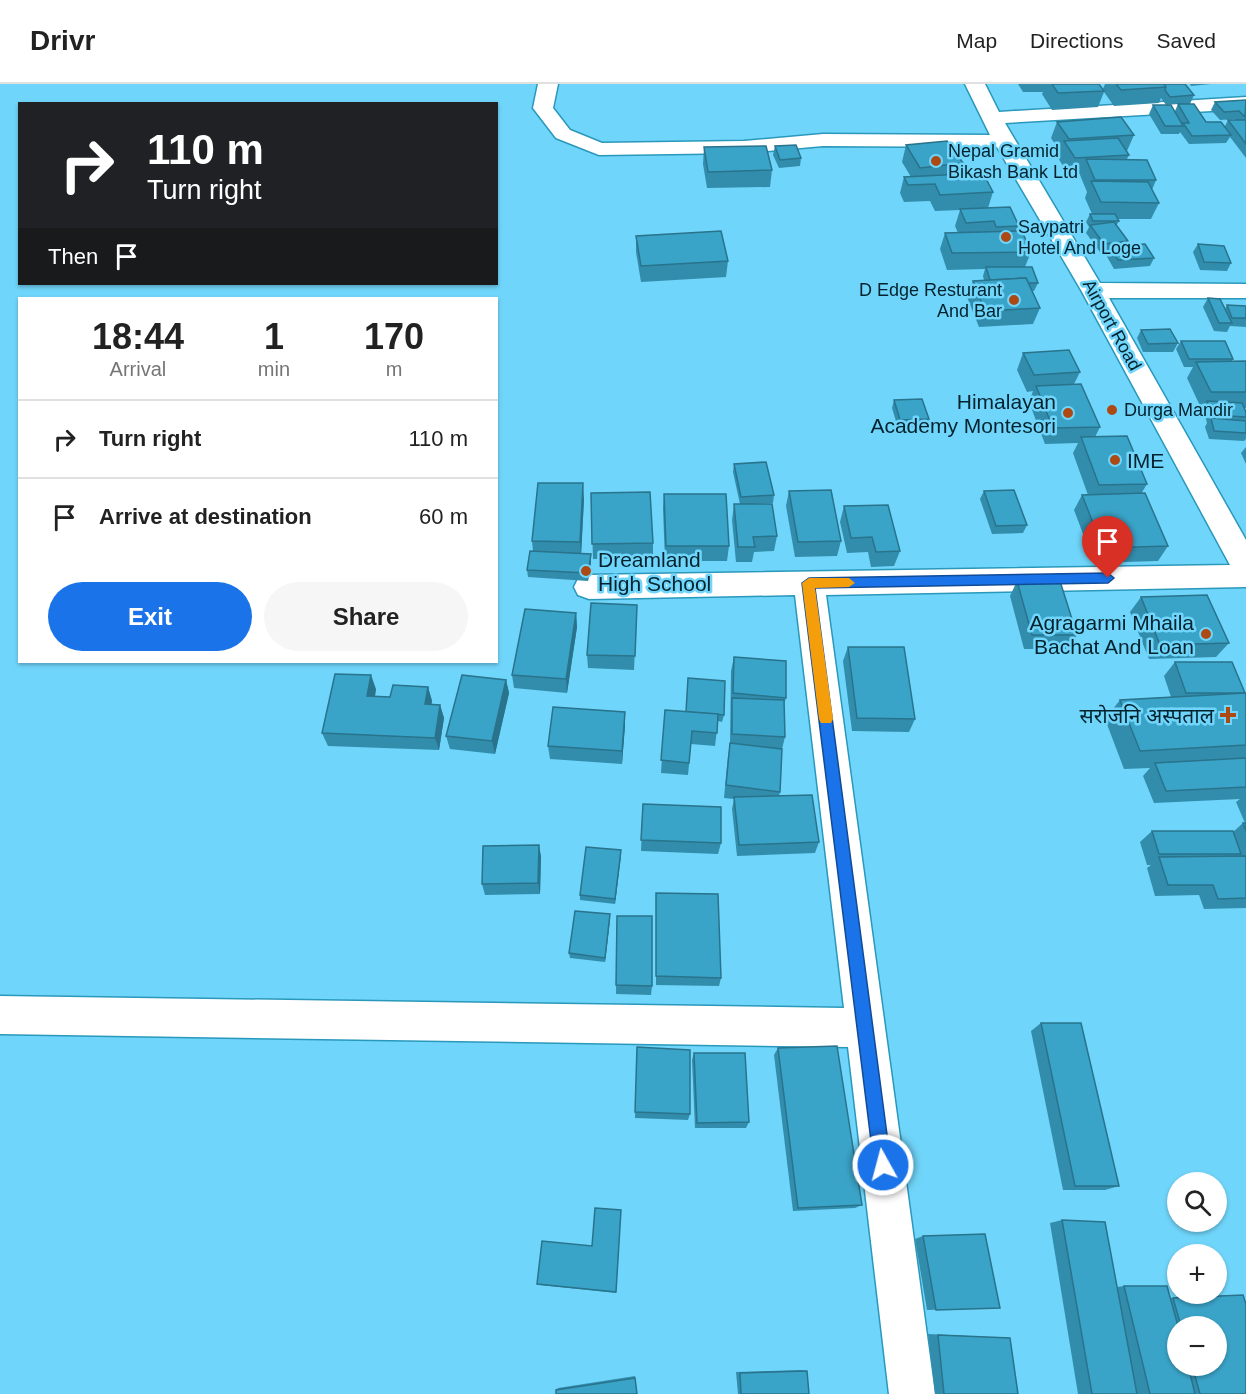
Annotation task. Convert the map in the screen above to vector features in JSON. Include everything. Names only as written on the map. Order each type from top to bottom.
[{"type":"street","points":[[548,84],[543,108],[563,134],[599,149],[744,147],[823,140],[1004,141]]},
{"type":"street","name":"Airport Road","points":[[975,84],[1004,141],[1093,290],[1246,567]]},
{"type":"street","points":[[1241,84],[1246,90]]},
{"type":"street","points":[[994,118],[1246,103]]},
{"type":"street","points":[[1093,290],[1246,291]]},
{"type":"street","points":[[589,587],[1246,576]]},
{"type":"street","points":[[809,583],[912,1394]]},
{"type":"street","points":[[0,1015],[865,1028]]},
{"type":"building","points":[[1052,84],[1099,84],[1104,91],[1058,93]]},
{"type":"building","points":[[1116,84],[1164,84],[1166,87],[1121,90]]},
{"type":"building","points":[[1164,84],[1185,84],[1194,95],[1170,97]]},
{"type":"building","points":[[1246,100],[1245,117],[1239,111],[1224,112],[1215,102]]},
{"type":"building","points":[[1178,104],[1194,104],[1206,122],[1221,122],[1231,135],[1192,136],[1183,123],[1189,123]]},
{"type":"building","points":[[1153,105],[1171,105],[1183,126],[1165,126]]},
{"type":"building","points":[[1121,117],[1134,135],[1069,139],[1057,122]]},
{"type":"building","points":[[1228,120],[1246,120],[1246,144]]},
{"type":"building","points":[[1118,138],[1129,155],[1075,158],[1064,141]]},
{"type":"building","points":[[947,141],[963,163],[920,168],[906,145]]},
{"type":"building","points":[[796,145],[801,158],[780,160],[775,146]]},
{"type":"building","points":[[766,146],[772,170],[708,172],[704,147]]},
{"type":"building","points":[[1086,159],[1147,160],[1156,180],[1095,180]]},
{"type":"building","points":[[983,173],[993,192],[940,195],[935,184],[908,185],[904,177]]},
{"type":"building","points":[[1091,181],[1148,182],[1159,203],[1101,202]]},
{"type":"building","points":[[1010,207],[1019,226],[996,227],[994,221],[966,223],[960,209]]},
{"type":"building","points":[[1090,214],[1115,214],[1119,221],[1093,221]]},
{"type":"building","points":[[1114,222],[1128,241],[1104,244],[1090,225]]},
{"type":"building","points":[[721,231],[728,261],[641,266],[636,236]]},
{"type":"building","points":[[1022,231],[1031,252],[952,253],[945,233]]},
{"type":"building","points":[[1145,244],[1154,258],[1118,260],[1110,246]]},
{"type":"building","points":[[1198,244],[1224,246],[1231,263],[1204,262]]},
{"type":"building","points":[[986,267],[1032,267],[1038,283],[1028,283],[1026,278],[990,280]]},
{"type":"building","points":[[1026,278],[1040,308],[985,311],[973,281]]},
{"type":"building","points":[[1208,298],[1220,299],[1232,323],[1219,323]]},
{"type":"building","points":[[1227,305],[1246,306],[1246,318],[1232,318]]},
{"type":"building","points":[[1170,329],[1178,343],[1148,344],[1141,330]]},
{"type":"building","points":[[1181,341],[1225,341],[1233,359],[1189,359]]},
{"type":"building","points":[[1069,350],[1080,372],[1034,375],[1023,353]]},
{"type":"building","points":[[1246,361],[1246,392],[1211,392],[1196,362]]},
{"type":"building","points":[[1081,384],[1100,427],[1053,428],[1036,386]]},
{"type":"building","points":[[922,399],[929,419],[900,420],[894,400]]},
{"type":"building","points":[[1207,401],[1242,403],[1246,417],[1212,415]]},
{"type":"building","points":[[1211,418],[1246,421],[1246,433],[1214,431]]},
{"type":"building","points":[[1127,436],[1147,484],[1099,485],[1081,437]]},
{"type":"building","points":[[766,462],[774,495],[741,497],[734,464]]},
{"type":"building","points":[[538,483],[583,483],[580,542],[532,541]]},
{"type":"building","points":[[831,490],[841,541],[798,542],[789,491]]},
{"type":"building","points":[[1014,490],[1027,525],[996,526],[984,491]]},
{"type":"building","points":[[650,492],[653,543],[592,544],[591,493]]},
{"type":"building","points":[[1145,493],[1168,546],[1103,548],[1082,495]]},
{"type":"building","points":[[664,494],[726,494],[729,546],[666,546]]},
{"type":"building","points":[[734,504],[772,504],[777,536],[753,537],[755,547],[738,547]]},
{"type":"building","points":[[888,505],[900,551],[876,552],[872,537],[851,538],[844,506]]},
{"type":"building","points":[[530,551],[591,554],[588,573],[527,570]]},
{"type":"building","points":[[1017,581],[1060,581],[1077,635],[1032,635]]},
{"type":"building","points":[[1207,595],[1229,643],[1160,645],[1141,597]]},
{"type":"building","points":[[591,603],[637,605],[635,656],[587,655]]},
{"type":"building","points":[[525,609],[576,613],[566,679],[512,675]]},
{"type":"building","points":[[848,647],[904,647],[915,719],[857,718]]},
{"type":"building","points":[[734,657],[786,661],[786,698],[733,693]]},
{"type":"building","points":[[1175,662],[1232,662],[1245,693],[1186,693]]},
{"type":"building","points":[[335,674],[371,675],[367,696],[390,697],[393,685],[428,687],[425,704],[440,705],[435,738],[322,733]]},
{"type":"building","points":[[462,675],[506,680],[492,741],[446,736]]},
{"type":"building","points":[[688,678],[725,681],[724,715],[686,712]]},
{"type":"building","points":[[1246,693],[1246,745],[1140,751],[1120,700]]},
{"type":"building","points":[[732,698],[784,700],[785,737],[732,734]]},
{"type":"building","points":[[553,707],[625,712],[622,751],[548,746]]},
{"type":"building","points":[[665,710],[718,714],[717,733],[692,731],[689,763],[661,760]]},
{"type":"building","points":[[730,743],[782,749],[780,792],[726,785]]},
{"type":"building","points":[[1246,758],[1246,787],[1166,791],[1155,763]]},
{"type":"building","points":[[812,795],[819,842],[739,845],[734,797]]},
{"type":"building","points":[[643,804],[721,807],[721,843],[641,840]]},
{"type":"building","points":[[1152,831],[1233,831],[1241,854],[1159,854]]},
{"type":"building","points":[[539,845],[538,883],[482,884],[483,846]]},
{"type":"building","points":[[586,847],[621,850],[615,899],[580,895]]},
{"type":"building","points":[[1246,856],[1246,898],[1218,899],[1213,885],[1168,885],[1159,857]]},
{"type":"building","points":[[656,893],[718,894],[721,978],[656,976]]},
{"type":"building","points":[[575,911],[610,914],[605,958],[569,953]]},
{"type":"building","points":[[617,916],[652,916],[652,986],[616,985]]},
{"type":"building","points":[[1041,1023],[1081,1023],[1119,1186],[1075,1186]]},
{"type":"building","points":[[837,1046],[862,1205],[798,1208],[778,1048]]},
{"type":"building","points":[[637,1047],[690,1050],[690,1114],[635,1112]]},
{"type":"building","points":[[694,1053],[745,1053],[749,1122],[697,1123]]},
{"type":"building","points":[[595,1208],[621,1210],[616,1292],[537,1284],[542,1241],[592,1246]]},
{"type":"building","points":[[1062,1220],[1105,1222],[1137,1394],[1092,1394]]},
{"type":"building","points":[[985,1234],[1000,1308],[936,1310],[923,1236]]},
{"type":"building","points":[[1124,1286],[1167,1286],[1167,1304],[1172,1304],[1175,1316],[1167,1316],[1167,1376],[1191,1376],[1195,1394],[1150,1394]]},
{"type":"building","points":[[1243,1295],[1246,1304],[1246,1394],[1200,1394],[1195,1376],[1227,1376],[1227,1316],[1178,1316],[1175,1304],[1227,1304],[1227,1296]]},
{"type":"building","points":[[938,1335],[1010,1338],[1018,1394],[944,1394]]},
{"type":"building","points":[[807,1371],[809,1394],[741,1394],[740,1373]]},
{"type":"building","points":[[635,1378],[637,1394],[556,1394],[556,1390]]},
{"type":"slow traffic","points":[[826,719],[809,583],[849,583]]},
{"type":"place","name":"Nepal Gramid Bikash Bank Ltd","points":[[936,161]]},
{"type":"place","name":"Saypatri Hotel And Loge","points":[[1006,237]]},
{"type":"place","name":"D Edge Resturant And Bar","points":[[1014,300]]},
{"type":"place","name":"Durga Mandir","points":[[1112,410]]},
{"type":"place","name":"Himalayan Academy Montesori","points":[[1068,413]]},
{"type":"place","name":"IME","points":[[1115,460]]},
{"type":"place","name":"Dreamland High School","points":[[586,571]]},
{"type":"place","name":"Agragarmi Mhaila Bachat And Loan","points":[[1206,634]]},
{"type":"place","name":"सराेजनि अस्पताल","points":[[1228,715]]},
{"type":"route","points":[[883,1165],[809,583],[1108,578]]}]
